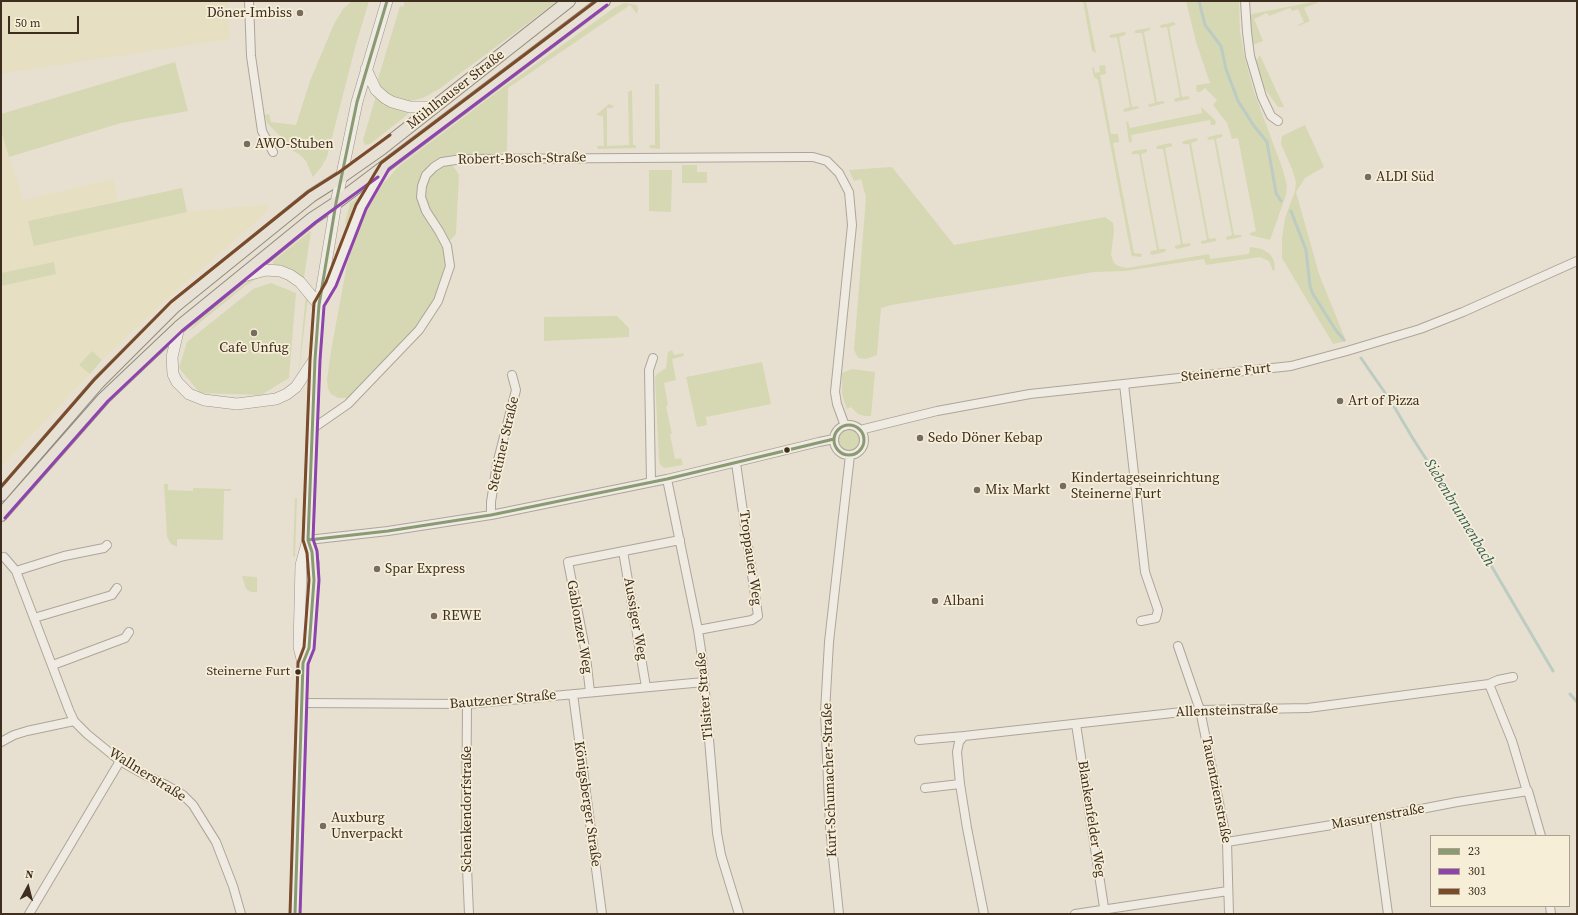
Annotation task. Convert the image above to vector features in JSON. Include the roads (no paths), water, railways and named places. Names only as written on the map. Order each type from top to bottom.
[{"type":"main road","name":"Mühlhauser Straße","points":[[1,495],[98,383],[175,306],[311,196],[381,149],[569,1]]},
{"type":"main road","name":"Mühlhauser Straße","points":[[239,278],[313,218],[336,203],[604,1]]},
{"type":"main road","points":[[1,515],[104,398],[179,327],[239,278]]},
{"type":"street","points":[[249,1],[251,56],[262,131],[273,152]]},
{"type":"street","points":[[295,914],[303,663],[309,648],[314,576],[312,552],[308,540],[314,360],[319,305],[336,203],[357,102],[387,1]]},
{"type":"street","points":[[1245,1],[1250,56],[1265,103],[1271,116],[1278,121]]},
{"type":"street","points":[[366,69],[376,90],[385,98],[400,105],[410,107],[435,107]]},
{"type":"street","name":"Robert-Bosch-Straße","points":[[312,429],[353,399],[419,330],[438,302],[450,266],[447,246],[426,211],[421,197],[422,186],[426,175],[442,162],[462,159],[813,157],[827,161],[839,173],[849,192],[852,225],[835,392],[837,404],[845,426]]},
{"type":"street","points":[[319,305],[331,284],[361,207],[385,166]]},
{"type":"street","name":"Steinerne Furt","points":[[845,426],[853,426],[860,430],[987,401],[1069,389],[1291,366],[1420,329],[1463,312],[1577,261]]},
{"type":"street","points":[[239,278],[266,270],[280,271],[290,275],[300,282],[319,305]]},
{"type":"street","points":[[179,327],[172,357],[173,374],[177,382],[189,394],[204,400],[237,404],[276,399],[287,394],[296,387],[314,360]]},
{"type":"street","points":[[651,482],[649,370],[653,358]]},
{"type":"street","name":"Stettiner Straße","points":[[491,515],[491,502],[497,464],[516,390],[512,374]]},
{"type":"street","points":[[1124,384],[1145,572],[1158,610],[1156,618],[1141,621]]},
{"type":"street","points":[[845,426],[838,430],[834,439],[838,450],[844,454],[855,454],[862,447],[864,437],[860,430]]},
{"type":"street","points":[[308,540],[388,531],[491,515],[667,479],[834,439]]},
{"type":"street","name":"Kurt-Schumacher-Straße","points":[[839,914],[830,827],[825,712],[829,642],[850,455]]},
{"type":"street","name":"Troppauer Weg","points":[[698,630],[752,620],[758,616],[736,463]]},
{"type":"street","name":"Tilsiter Straße","points":[[667,479],[698,630],[704,682],[716,833],[738,914]]},
{"type":"street","points":[[623,551],[680,540]]},
{"type":"street","points":[[16,571],[64,556],[104,548],[107,545]]},
{"type":"street","name":"Gablonzer Weg","points":[[590,692],[585,648],[568,562],[623,551]]},
{"type":"street","name":"Aussiger Weg","points":[[623,551],[646,687]]},
{"type":"street","name":"Wallnerstraße","points":[[4,557],[16,571],[74,721],[87,734],[120,761],[183,795],[193,805],[216,842],[233,886],[241,914]]},
{"type":"street","points":[[34,618],[112,595],[117,588]]},
{"type":"street","points":[[53,665],[125,638],[129,632]]},
{"type":"street","name":"Tauentzienstraße","points":[[1178,646],[1200,710],[1227,842],[1229,914]]},
{"type":"street","name":"Allensteinstraße","points":[[918,740],[1200,710],[1308,708],[1489,684],[1498,680],[1513,678]]},
{"type":"street","name":"Bautzener Straße","points":[[301,704],[467,704],[704,682]]},
{"type":"street","points":[[1489,684],[1512,741],[1540,835]]},
{"type":"street","name":"Königsberger Straße","points":[[572,694],[602,914]]},
{"type":"street","name":"Schenkendorfstraße","points":[[467,704],[466,844],[469,914]]},
{"type":"street","points":[[1,742],[28,731],[74,721]]},
{"type":"street","name":"Blankenfelder Weg","points":[[1076,724],[1104,912]]},
{"type":"street","points":[[964,736],[959,742],[957,752],[960,784],[984,914]]},
{"type":"street","points":[[29,914],[120,761]]},
{"type":"street","points":[[925,788],[960,784]]},
{"type":"street","name":"Masurenstraße","points":[[1227,842],[1528,791]]},
{"type":"street","points":[[1375,818],[1388,914]]},
{"type":"street","points":[[1075,914],[1104,912],[1228,891]]},
{"type":"waterway","name":"Siebenbrunnenbach","points":[[1199,1],[1205,25],[1221,46],[1226,69],[1238,101],[1254,126],[1267,142],[1276,193],[1281,201]]},
{"type":"waterway","name":"Siebenbrunnenbach","points":[[1291,211],[1306,250],[1310,286],[1313,294],[1335,329],[1344,340]]},
{"type":"waterway","name":"Siebenbrunnenbach","points":[[1361,358],[1392,403],[1458,509],[1553,671]]},
{"type":"waterway","name":"Siebenbrunnenbach","points":[[1570,694],[1577,702]]},
{"type":"place","name":"Döner-Imbiss","points":[[300,13]]},
{"type":"place","name":"AWO-Stuben","points":[[247,144]]},
{"type":"place","name":"ALDI Süd","points":[[1368,177]]},
{"type":"place","name":"Cafe Unfug","points":[[254,333]]},
{"type":"place","name":"Art of Pizza","points":[[1340,401]]},
{"type":"place","name":"Sedo Döner Kebap","points":[[920,438]]},
{"type":"place","name":"Kindertageseinrichtung Steinerne Furt","points":[[1063,486]]},
{"type":"place","name":"Mix Markt","points":[[977,490]]},
{"type":"place","name":"Spar Express","points":[[377,569]]},
{"type":"place","name":"Albani","points":[[935,601]]},
{"type":"place","name":"REWE","points":[[434,616]]},
{"type":"place","name":"Steinerne Furt","points":[[298,672]]},
{"type":"place","name":"Auxburg Unverpackt","points":[[323,826]]}]
